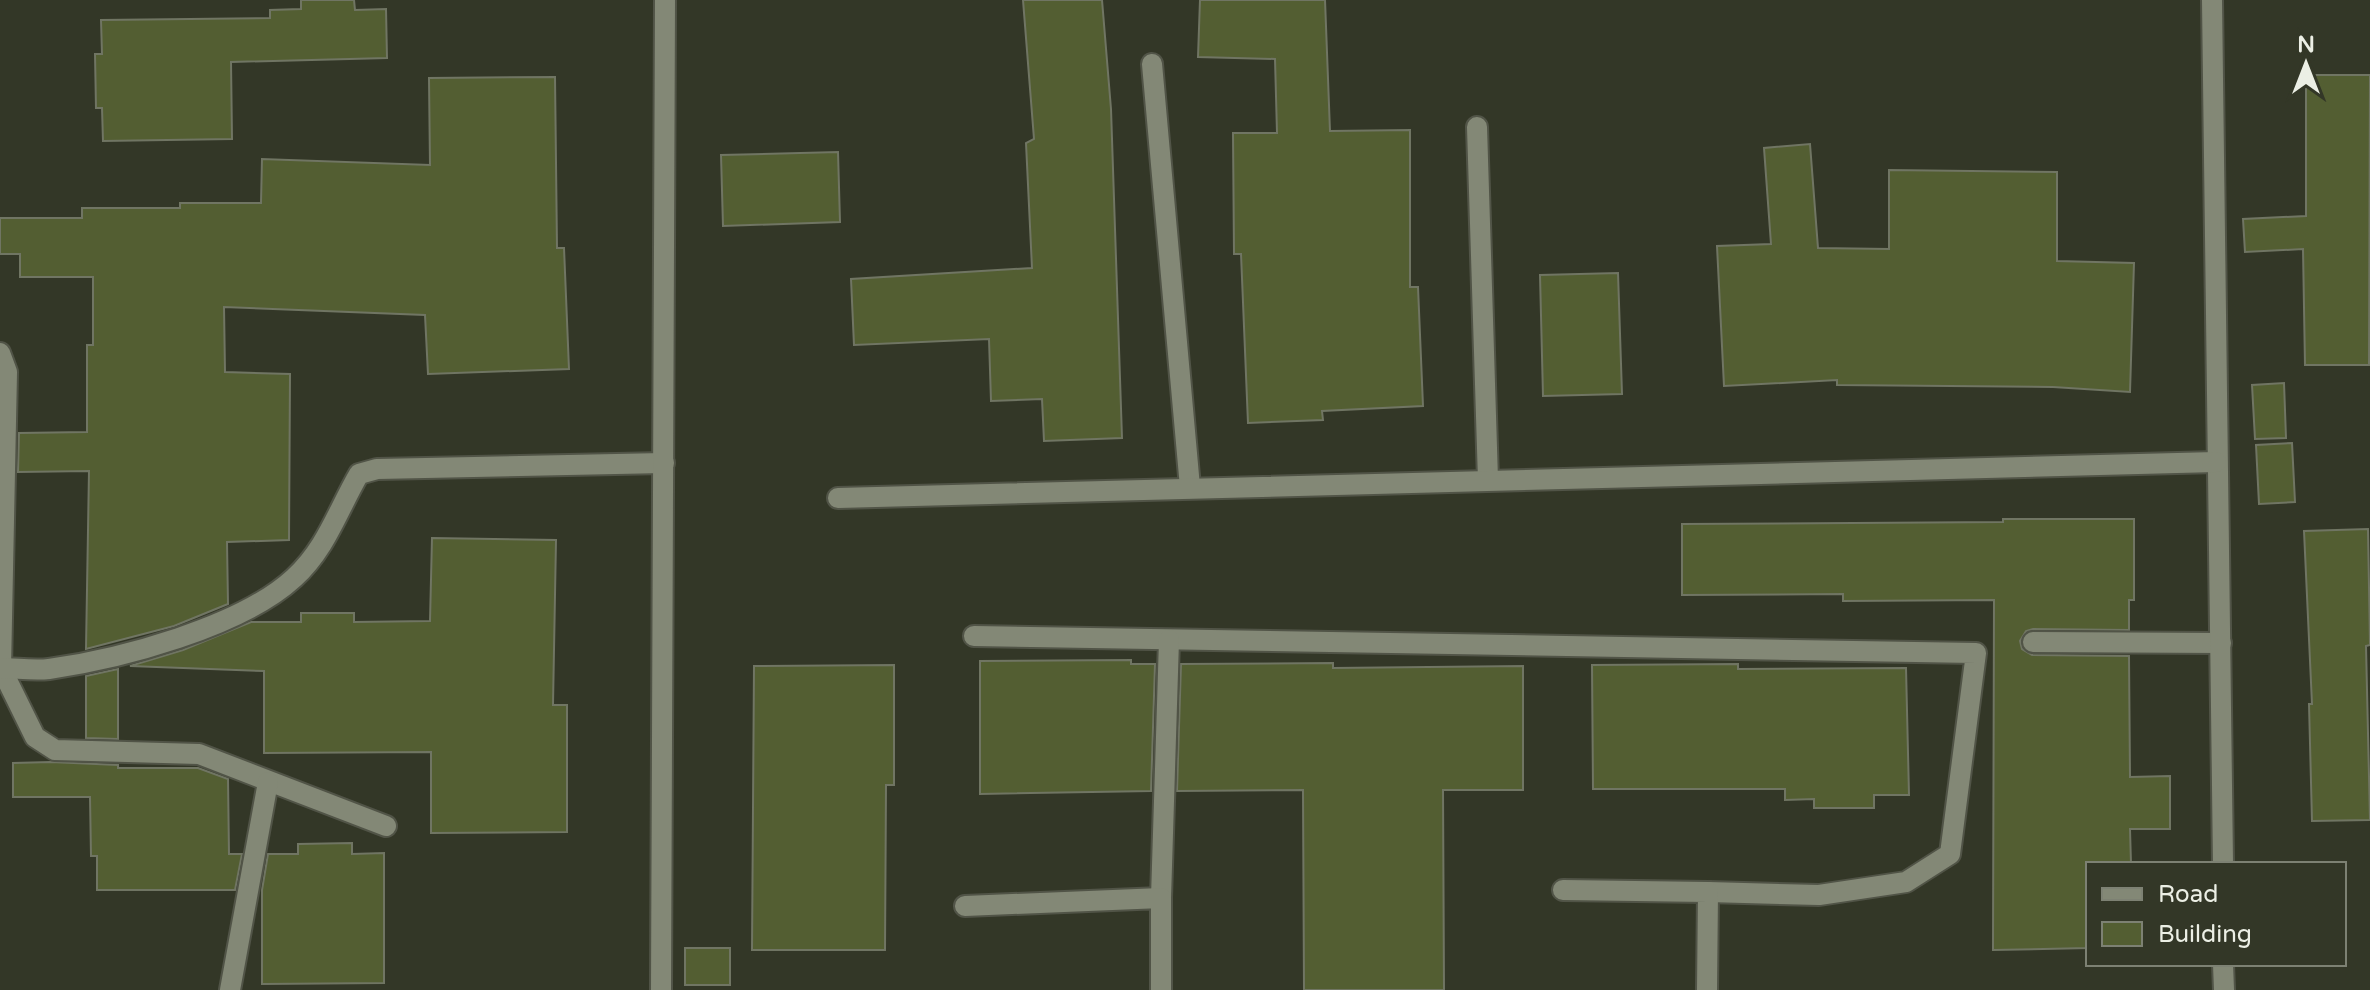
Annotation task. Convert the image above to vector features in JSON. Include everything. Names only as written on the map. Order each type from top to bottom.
[{"type":"street","points":[[661,990],[665,0]]},
{"type":"street","points":[[2212,0],[2223,862]]},
{"type":"street","points":[[1152,64],[1190,487]]},
{"type":"street","points":[[1477,127],[1488,480]]},
{"type":"street","points":[[0,353],[7,372],[0,668],[35,737],[55,750],[199,754],[386,826]]},
{"type":"street","points":[[838,498],[2216,462]]},
{"type":"street","points":[[0,668],[47,669],[145,648],[242,613],[294,578],[332,531],[359,474],[377,469],[664,463]]},
{"type":"street","points":[[974,636],[1976,653],[1950,854],[1906,882],[1819,895],[1563,890]]},
{"type":"street","points":[[1161,990],[1169,640]]},
{"type":"street","points":[[2033,642],[2221,643]]},
{"type":"street","points":[[230,990],[268,782]]},
{"type":"street","points":[[1707,990],[1708,892]]},
{"type":"street","points":[[965,906],[1161,898]]},
{"type":"street","points":[[2223,966],[2224,990]]},
{"type":"building","points":[[301,0],[354,0],[355,10],[386,9],[387,58],[231,62],[232,139],[103,141],[102,108],[96,108],[95,54],[102,54],[101,20],[270,18],[270,10],[301,9]]},
{"type":"building","points":[[1023,0],[1102,0],[1111,109],[1122,438],[1044,441],[1042,399],[991,401],[989,339],[854,345],[851,279],[1032,268],[1026,143],[1034,139]]},
{"type":"building","points":[[1200,0],[1325,0],[1330,131],[1410,130],[1410,287],[1418,287],[1423,406],[1322,411],[1323,420],[1248,423],[1241,254],[1234,254],[1233,133],[1277,133],[1275,59],[1198,57]]},
{"type":"building","points":[[2306,75],[2370,75],[2369,365],[2305,365],[2303,249],[2245,252],[2243,219],[2306,216]]},
{"type":"building","points":[[555,77],[557,248],[564,248],[569,369],[428,374],[425,315],[224,307],[225,372],[290,374],[289,540],[227,542],[228,604],[174,626],[86,649],[89,471],[18,472],[19,433],[87,432],[87,345],[93,345],[93,277],[20,277],[20,254],[0,254],[0,218],[82,218],[82,208],[180,208],[180,203],[261,203],[262,159],[430,165],[429,78]]},
{"type":"building","points":[[1810,144],[1818,248],[1889,249],[1889,170],[2057,172],[2057,261],[2134,263],[2130,392],[2053,387],[1837,385],[1837,380],[1724,386],[1717,246],[1771,244],[1764,148]]},
{"type":"building","points":[[838,152],[840,222],[723,226],[721,155]]},
{"type":"building","points":[[1618,273],[1622,394],[1543,396],[1540,275]]},
{"type":"building","points":[[2284,383],[2286,438],[2255,439],[2252,385]]},
{"type":"building","points":[[2292,443],[2295,502],[2259,504],[2256,445]]},
{"type":"building","points":[[2003,519],[2134,519],[2134,600],[2129,600],[2129,630],[2033,629],[2026,631],[2020,641],[2022,649],[2032,655],[2129,656],[2130,777],[2170,776],[2170,829],[2130,829],[2131,862],[2086,862],[2086,948],[1993,950],[1994,600],[1843,601],[1843,594],[1682,595],[1682,524],[2003,522]]},
{"type":"building","points":[[2368,529],[2370,645],[2366,646],[2370,820],[2312,821],[2309,704],[2312,704],[2304,531]]},
{"type":"building","points":[[432,538],[556,540],[553,705],[567,705],[567,832],[431,833],[431,752],[264,753],[264,671],[130,666],[183,650],[251,622],[301,622],[301,613],[354,613],[354,622],[430,621]]},
{"type":"building","points":[[1131,660],[1131,664],[1155,664],[1151,791],[980,794],[980,661]]},
{"type":"building","points":[[1333,663],[1333,668],[1523,666],[1523,790],[1443,790],[1444,990],[1304,990],[1303,790],[1177,791],[1181,664]]},
{"type":"building","points":[[1738,664],[1738,669],[1906,668],[1909,795],[1874,795],[1874,808],[1814,808],[1814,799],[1785,800],[1785,789],[1593,789],[1592,665]]},
{"type":"building","points":[[894,665],[894,785],[886,785],[885,950],[752,950],[754,666]]},
{"type":"building","points":[[118,669],[118,739],[86,738],[86,676]]},
{"type":"building","points":[[13,763],[118,765],[118,768],[198,768],[228,779],[229,854],[242,854],[235,890],[97,890],[97,856],[91,856],[90,797],[13,797]]},
{"type":"building","points":[[352,843],[352,854],[384,853],[384,983],[262,984],[262,890],[268,854],[298,854],[298,844]]},
{"type":"building","points":[[685,948],[730,948],[730,985],[685,985]]}]
